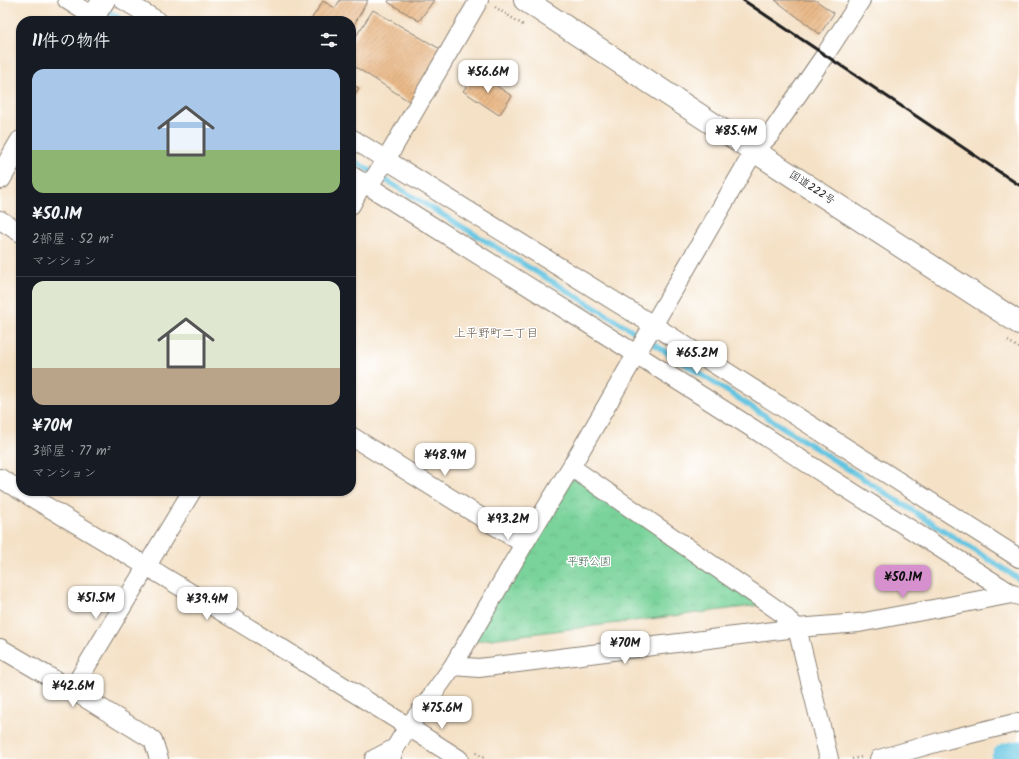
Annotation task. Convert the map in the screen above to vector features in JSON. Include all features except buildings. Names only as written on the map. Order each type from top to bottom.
[{"type":"main road","name":"国道222号","points":[[525,0],[1019,323]]},
{"type":"main road","points":[[0,178],[16,151]]},
{"type":"street","points":[[67,0],[97,14]]},
{"type":"street","points":[[123,0],[150,16]]},
{"type":"street","points":[[356,197],[479,0]]},
{"type":"street","points":[[374,759],[393,753],[408,726],[425,706],[453,666],[571,467],[754,151],[770,135],[826,55],[861,0]]},
{"type":"street","points":[[356,147],[371,173],[645,339],[1019,558]]},
{"type":"street","points":[[371,173],[645,339],[1015,595]]},
{"type":"street","points":[[0,220],[16,230]]},
{"type":"street","points":[[356,439],[524,544]]},
{"type":"street","points":[[571,467],[779,611],[797,628],[828,759]]},
{"type":"street","points":[[0,478],[16,488]]},
{"type":"street","points":[[29,496],[147,566],[408,726],[459,759]]},
{"type":"street","points":[[72,690],[189,496]]},
{"type":"street","points":[[453,666],[479,668],[797,628],[859,623],[1015,595]]},
{"type":"street","points":[[0,648],[153,740],[159,759]]},
{"type":"street","points":[[879,759],[946,740],[1019,722]]},
{"type":"green space","name":"平野公園","points":[[568,472],[769,604],[467,642]]},
{"type":"waterway","points":[[104,9],[116,16]]},
{"type":"waterway","points":[[356,162],[635,332],[1019,579]]},
{"type":"waterway","points":[[1008,759],[1019,757]]},
{"type":"railway","points":[[743,0],[1019,185]]},
{"type":"district","name":"上平野町二丁目","points":[[496,333]]}]
